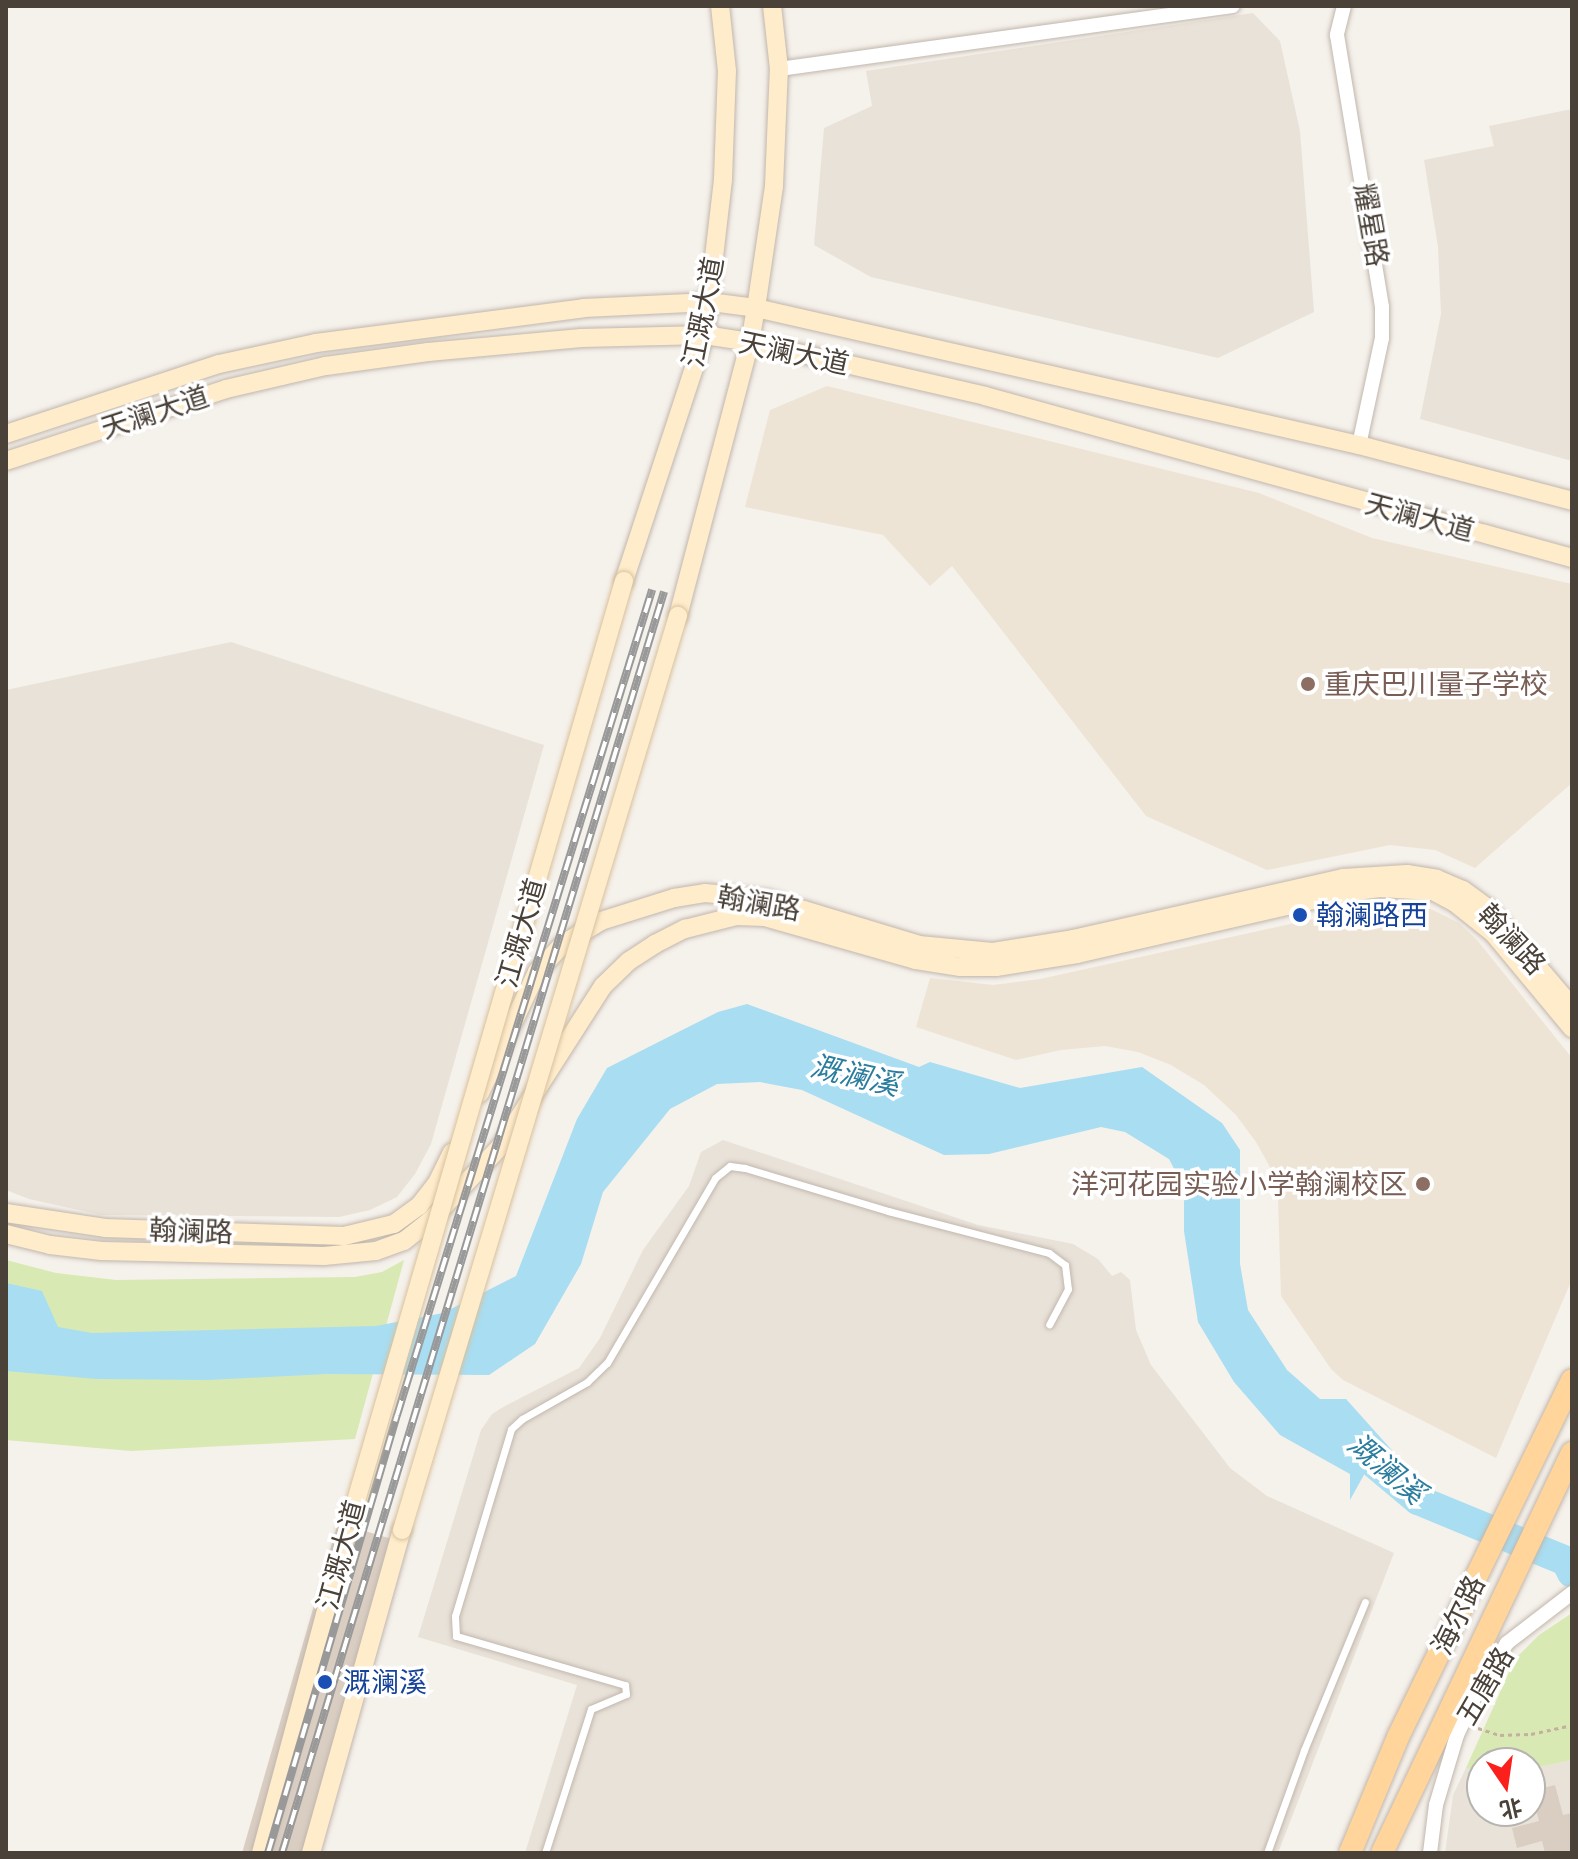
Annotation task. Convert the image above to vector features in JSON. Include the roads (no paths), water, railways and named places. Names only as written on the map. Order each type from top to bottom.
[{"type":"main road","name":"海尔路","points":[[1350,1853],[1398,1737],[1572,1380]]},
{"type":"main road","name":"海尔路","points":[[1382,1853],[1572,1453]]},
{"type":"street","name":"江溉大道","points":[[261,1853],[351,1518],[624,581],[705,335],[723,179],[727,71],[720,6]]},
{"type":"street","name":"江溉大道","points":[[311,1853],[402,1530],[678,616],[750,342],[774,186],[779,69],[772,6]]},
{"type":"street","points":[[779,69],[1233,6]]},
{"type":"street","name":"耀星路","points":[[1344,6],[1337,35],[1382,307],[1382,338],[1359,445]]},
{"type":"street","name":"天澜大道","points":[[6,434],[219,364],[316,343],[584,308],[710,302],[756,308],[1359,445],[1572,501]]},
{"type":"street","name":"天澜大道","points":[[6,461],[226,389],[326,366],[428,352],[581,338],[705,335],[750,342],[985,396],[1572,558]]},
{"type":"street","name":"翰澜路","points":[[6,1213],[105,1228],[322,1236],[370,1232],[394,1224],[419,1206],[437,1183],[537,972],[563,944],[601,921],[674,898],[705,893],[768,899],[919,945],[993,952],[1073,939],[1343,878],[1407,874],[1437,879],[1463,890],[1488,908],[1572,1007]]},
{"type":"street","name":"翰澜路","points":[[6,1234],[50,1245],[102,1251],[324,1256],[376,1251],[404,1241],[430,1221],[500,1147],[603,986],[629,961],[655,944],[685,929],[736,916],[765,917],[916,960],[960,967],[996,967],[1077,954],[1348,892],[1380,888],[1433,891],[1454,902],[1493,933],[1572,1028]]},
{"type":"street","name":"五唐路","points":[[1430,1853],[1436,1805],[1463,1723],[1492,1665],[1507,1643],[1551,1606],[1572,1593]]},
{"type":"lane","points":[[545,1853],[591,1709],[626,1694],[625,1685],[456,1636],[455,1616],[511,1429],[522,1419],[587,1382],[607,1363],[715,1178],[730,1166],[745,1168],[888,1211],[1049,1253],[1065,1265],[1068,1289],[1049,1324]]},
{"type":"lane","points":[[1267,1853],[1304,1750],[1365,1602]]},
{"type":"water","points":[[747,1004],[919,1067],[930,1062],[1020,1088],[1142,1067],[1222,1123],[1240,1150],[1240,1264],[1248,1310],[1287,1370],[1320,1399],[1346,1399],[1398,1457],[1418,1474],[1400,1498],[1365,1473],[1350,1500],[1350,1474],[1280,1435],[1234,1382],[1198,1322],[1184,1231],[1184,1188],[1169,1159],[1125,1132],[1101,1127],[989,1154],[944,1155],[802,1090],[760,1082],[717,1084],[670,1109],[603,1192],[581,1264],[535,1344],[489,1375],[326,1374],[208,1380],[97,1379],[6,1371],[6,1283],[42,1291],[58,1327],[92,1333],[376,1326],[443,1313],[516,1276],[577,1119],[607,1068],[718,1012]]},
{"type":"waterway","name":"溉澜溪","points":[[1375,1464],[1418,1500],[1566,1561],[1572,1573]]},
{"type":"railway","points":[[268,1853],[397,1415],[652,590]]},
{"type":"railway","points":[[282,1853],[664,592]]},
{"type":"place","name":"重庆巴川量子学校","points":[[1308,684]]},
{"type":"place","name":"翰澜路西","points":[[1300,915]]},
{"type":"place","name":"洋河花园实验小学翰澜校区","points":[[1423,1184]]},
{"type":"place","name":"溉澜溪","points":[[325,1682]]}]
